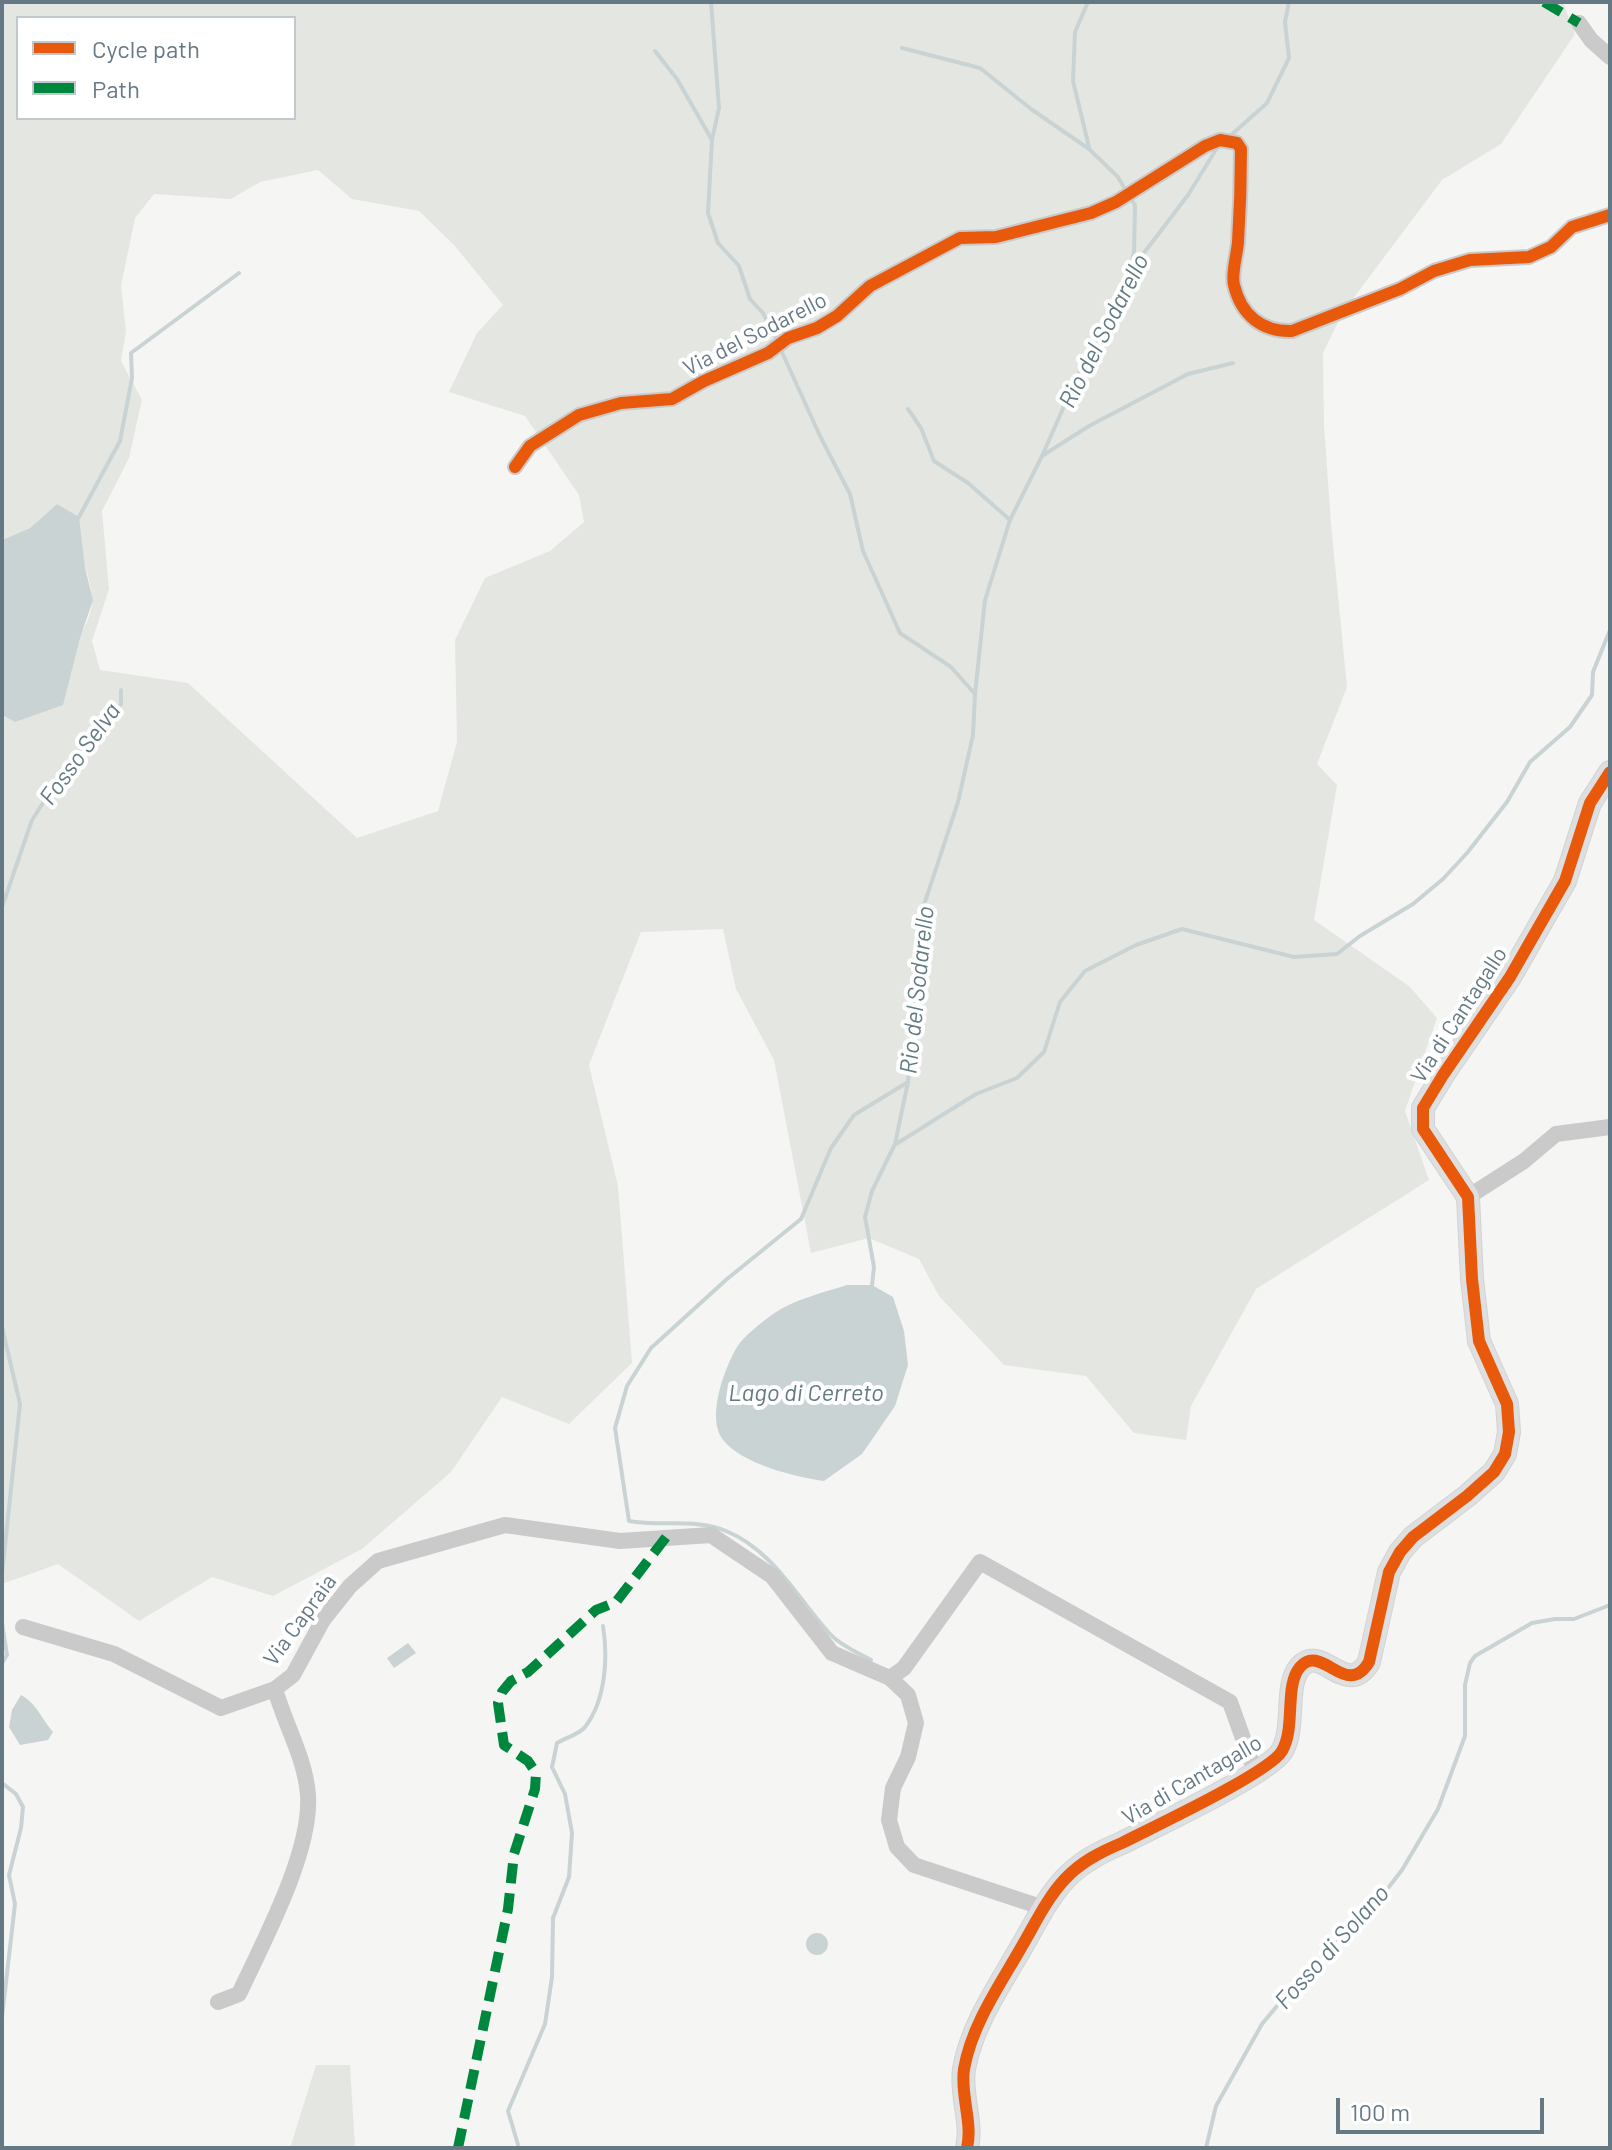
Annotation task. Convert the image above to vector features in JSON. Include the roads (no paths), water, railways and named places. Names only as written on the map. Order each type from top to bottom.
[{"type":"street","points":[[1579,23],[1591,40],[1610,57]]},
{"type":"street","name":"Via del Sodarello","points":[[515,467],[530,446],[579,415],[621,403],[672,399],[704,381],[768,353],[788,338],[827,322],[870,286],[960,238],[996,237],[1091,213],[1116,202],[1178,161],[1220,140],[1237,143],[1241,149],[1241,205],[1233,283],[1243,306],[1260,325],[1275,331],[1292,331],[1400,289],[1434,271],[1470,260],[1529,257],[1551,247],[1572,227],[1610,215]]},
{"type":"street","name":"Via di Cantagallo","points":[[967,2148],[968,2127],[962,2090],[971,2045],[994,1994],[1062,1881],[1096,1854],[1273,1762],[1290,1733],[1295,1675],[1301,1665],[1320,1661],[1345,1675],[1355,1676],[1364,1671],[1369,1662],[1389,1572],[1400,1552],[1413,1537],[1494,1472],[1505,1454],[1509,1432],[1507,1404],[1479,1341],[1468,1197],[1423,1129],[1423,1108],[1510,977],[1565,881],[1590,803],[1610,772]]},
{"type":"street","points":[[1468,1197],[1524,1161],[1556,1134],[1610,1127]]},
{"type":"street","name":"Via Capraia","points":[[23,1627],[114,1654],[221,1708],[275,1689],[293,1675],[323,1620],[341,1597],[378,1561],[505,1525],[620,1541],[711,1535],[772,1576],[832,1653],[890,1678]]},
{"type":"street","points":[[1044,1908],[914,1865],[897,1847],[889,1820],[893,1788],[908,1757],[916,1723],[908,1695],[890,1678],[904,1668],[980,1562],[1230,1702],[1255,1772]]},
{"type":"street","points":[[218,2002],[239,1994],[299,1852],[307,1816],[308,1794],[298,1749],[282,1715],[275,1689]]},
{"type":"water","points":[[57,504],[79,517],[85,568],[93,600],[63,705],[15,722],[2,715],[2,540],[30,528]]},
{"type":"water","name":"Lago di Cerreto","points":[[847,1285],[872,1285],[893,1297],[904,1331],[908,1365],[895,1406],[862,1454],[824,1481],[784,1473],[743,1456],[723,1440],[716,1419],[722,1380],[737,1347],[754,1329],[781,1309]]},
{"type":"water","points":[[408,1643],[416,1653],[394,1668],[387,1658]]},
{"type":"water","points":[[21,1695],[35,1707],[53,1732],[48,1740],[20,1745],[9,1727],[12,1710]]},
{"type":"water","points":[[813,1933],[821,1933],[828,1944],[821,1955],[813,1955],[806,1948],[806,1940]]},
{"type":"waterway","name":"Rio del Sodarello","points":[[711,2],[719,108],[712,140],[708,213],[718,243],[739,266],[750,299],[763,313],[778,342]]},
{"type":"waterway","points":[[1088,2],[1075,32],[1073,81],[1089,147]]},
{"type":"waterway","name":"Rio del Sodarello","points":[[1229,137],[1267,103],[1289,58],[1285,22],[1289,2]]},
{"type":"waterway","points":[[902,48],[980,68],[1031,109],[1089,149],[1118,177],[1126,191]]},
{"type":"waterway","points":[[655,51],[677,79],[712,140]]},
{"type":"waterway","name":"Rio del Sodarello","points":[[872,1285],[874,1267],[865,1217],[872,1191],[895,1144],[908,1082],[922,911],[958,802],[973,735],[985,600],[1010,520],[1076,379],[1102,334],[1128,274],[1188,195],[1217,148]]},
{"type":"waterway","points":[[1130,268],[1134,253],[1135,205],[1131,199]]},
{"type":"waterway","points":[[79,517],[120,441],[132,378],[131,353],[239,273]]},
{"type":"waterway","name":"Rio del Sodarello","points":[[781,350],[850,494],[863,551],[900,633],[951,667],[975,694]]},
{"type":"waterway","points":[[1042,456],[1089,426],[1188,374],[1233,363]]},
{"type":"waterway","points":[[908,409],[921,428],[934,461],[968,483],[1009,519]]},
{"type":"waterway","points":[[896,1144],[976,1094],[1017,1078],[1044,1052],[1060,1002],[1085,971],[1136,945],[1182,929],[1294,957],[1337,954],[1413,904],[1443,879],[1467,853],[1507,802],[1530,762],[1570,727],[1592,695],[1593,672],[1610,630]]},
{"type":"waterway","name":"Fosso Selva","points":[[2,907],[32,820],[69,763],[121,704],[121,690]]},
{"type":"waterway","points":[[871,1660],[834,1638],[771,1562],[743,1539],[702,1525],[629,1521],[615,1428],[627,1386],[651,1348],[727,1279],[801,1219],[831,1148],[854,1115],[908,1082]]},
{"type":"waterway","name":"Fosso Selva","points":[[2,1327],[20,1404],[2,1574],[2,1623],[7,1655],[2,1663]]},
{"type":"waterway","name":"Fosso di Solano","points":[[1206,2148],[1216,2106],[1262,2024],[1292,1988],[1382,1896],[1402,1870],[1438,1809],[1465,1736],[1465,1685],[1470,1663],[1475,1656],[1532,1623],[1574,1619],[1610,1605]]},
{"type":"waterway","points":[[519,2148],[508,2111],[545,2024],[552,1977],[553,1918],[569,1877],[572,1833],[565,1794],[552,1767],[557,1743],[583,1729],[597,1704],[604,1678],[603,1626]]},
{"type":"waterway","name":"Fosso Selva","points":[[2,1783],[16,1794],[23,1807],[9,1875],[15,1904],[2,2017]]}]
